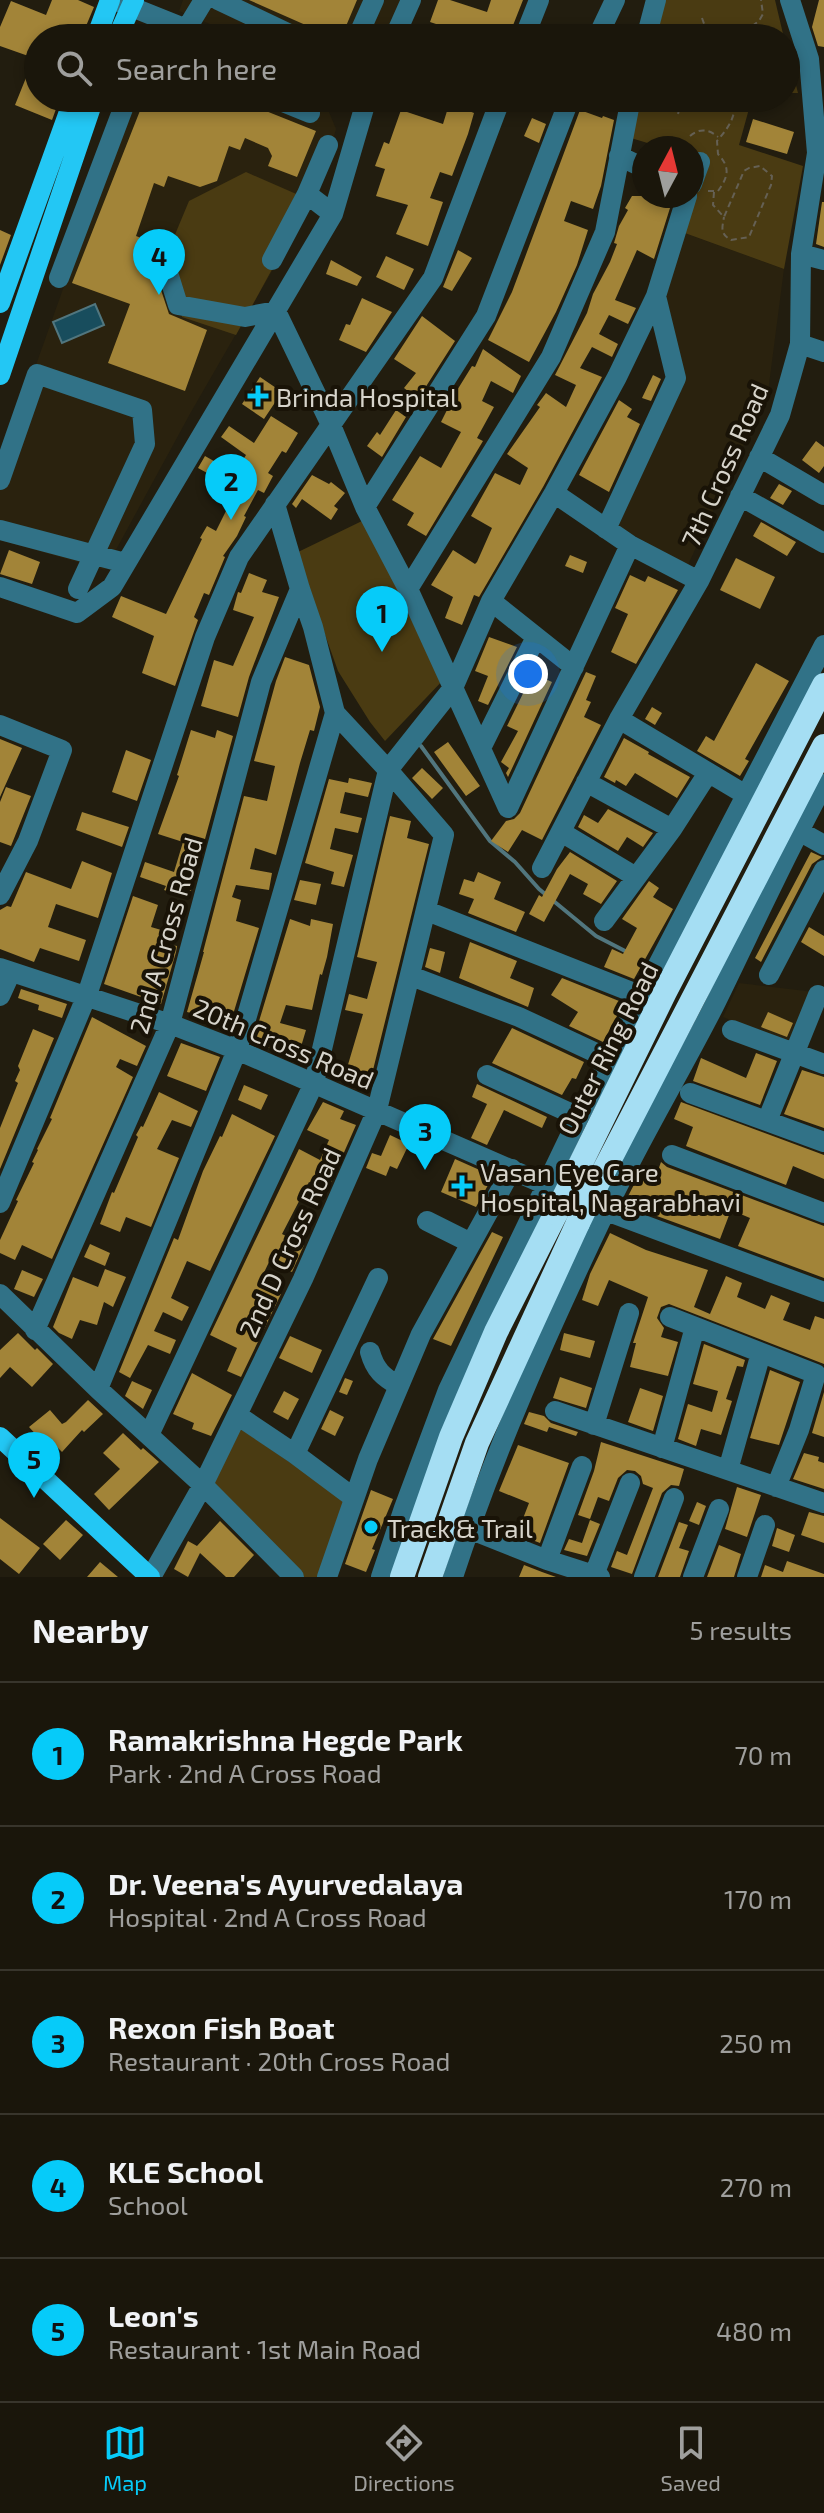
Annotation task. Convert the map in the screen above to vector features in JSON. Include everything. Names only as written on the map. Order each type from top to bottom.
[{"type":"highway","name":"Outer Ring Road","points":[[430,1577],[477,1443],[567,1218],[665,992],[824,685]]},
{"type":"highway","name":"Outer Ring Road","points":[[585,1180],[824,746]]},
{"type":"highway","name":"Outer Ring Road","points":[[402,1577],[451,1437],[496,1332],[567,1218]]},
{"type":"main road","points":[[106,24],[122,2]]},
{"type":"main road","points":[[119,24],[122,2]]},
{"type":"main road","points":[[0,303],[69,112]]},
{"type":"main road","points":[[0,375],[89,112]]},
{"type":"main road","points":[[0,1437],[151,1577]]},
{"type":"street","points":[[189,24],[204,0]]},
{"type":"street","points":[[218,0],[269,24]]},
{"type":"street","points":[[364,24],[375,0],[409,6]]},
{"type":"street","points":[[530,24],[539,0]]},
{"type":"street","points":[[604,24],[615,0]]},
{"type":"street","name":"7th Cross Road","points":[[542,868],[619,719],[699,581],[780,415],[800,344],[801,254],[821,154],[816,60],[790,0]]},
{"type":"street","points":[[649,24],[653,1]]},
{"type":"street","points":[[122,2],[177,24]]},
{"type":"street","points":[[59,278],[122,112]]},
{"type":"street","points":[[0,587],[77,613],[112,587],[333,214],[363,112]]},
{"type":"street","points":[[0,1203],[87,995],[205,637],[239,557],[433,278],[496,112]]},
{"type":"street","points":[[365,507],[486,316],[565,112]]},
{"type":"street","points":[[408,589],[551,357],[605,232],[628,112]]},
{"type":"street","points":[[272,260],[307,194],[328,145]]},
{"type":"street","points":[[619,156],[632,162]]},
{"type":"street","points":[[307,194],[333,214]]},
{"type":"street","points":[[149,1435],[314,1083],[388,770],[453,688],[491,601],[617,377],[656,296],[686,208]]},
{"type":"street","points":[[160,247],[178,305],[245,317],[276,311]]},
{"type":"street","points":[[801,254],[824,260]]},
{"type":"street","points":[[606,529],[676,378],[656,296]]},
{"type":"street","points":[[276,311],[508,808],[630,545]]},
{"type":"street","points":[[800,344],[824,352]]},
{"type":"street","points":[[0,480],[37,374],[142,410],[145,444],[78,589]]},
{"type":"street","points":[[759,457],[824,495]]},
{"type":"street","points":[[554,493],[630,545],[699,581]]},
{"type":"street","points":[[740,496],[824,543]]},
{"type":"street","points":[[275,504],[313,627],[335,713],[388,770]]},
{"type":"street","points":[[0,530],[125,563]]},
{"type":"street","name":"2nd A Cross Road","points":[[35,1330],[170,1024],[261,682],[300,589]]},
{"type":"street","points":[[491,601],[574,667]]},
{"type":"street","points":[[481,748],[536,637]]},
{"type":"street","points":[[381,1577],[448,1390],[579,1117],[824,645]]},
{"type":"street","points":[[98,1389],[237,1050],[335,713]]},
{"type":"street","points":[[619,719],[746,795]]},
{"type":"street","points":[[0,725],[62,750],[28,841],[0,895]]},
{"type":"street","name":"2nd D Cross Road","points":[[151,1577],[203,1485],[303,1279],[377,1110],[444,835],[388,770]]},
{"type":"street","points":[[604,921],[672,829],[708,773]]},
{"type":"street","points":[[586,782],[672,829]]},
{"type":"street","points":[[453,1577],[520,1400],[606,1211],[713,1008],[824,784]]},
{"type":"street","points":[[799,831],[824,845]]},
{"type":"street","points":[[561,832],[636,877]]},
{"type":"street","points":[[769,975],[824,870]]},
{"type":"street","points":[[427,911],[642,996]]},
{"type":"street","points":[[0,996],[6,970]]},
{"type":"street","name":"20th Cross Road","points":[[6,970],[87,995],[237,1050],[606,1211],[824,1292]]},
{"type":"street","points":[[411,976],[519,1017],[609,1059]]},
{"type":"street","points":[[767,1121],[818,995]]},
{"type":"street","points":[[732,1030],[824,1064]]},
{"type":"street","points":[[487,1075],[579,1117]]},
{"type":"street","points":[[690,1093],[824,1142]]},
{"type":"street","points":[[672,1155],[824,1213]]},
{"type":"street","points":[[327,1577],[354,1498],[421,1334],[512,1169]]},
{"type":"street","points":[[427,1221],[471,1243]]},
{"type":"street","points":[[295,1454],[378,1278]]},
{"type":"street","points":[[0,1294],[203,1485],[294,1577]]},
{"type":"street","points":[[594,1425],[629,1313]]},
{"type":"street","points":[[670,1317],[816,1374],[799,1430],[776,1487]]},
{"type":"street","points":[[662,1448],[695,1327]]},
{"type":"street","points":[[370,1352],[374,1366],[381,1375],[399,1386]]},
{"type":"street","points":[[728,1470],[761,1353]]},
{"type":"street","points":[[555,1411],[824,1503]]},
{"type":"street","points":[[237,1415],[354,1498]]},
{"type":"street","points":[[547,1560],[582,1466]]},
{"type":"street","points":[[469,1529],[547,1560],[571,1573],[597,1576],[630,1483]]},
{"type":"street","points":[[644,1577],[674,1498]]},
{"type":"street","points":[[693,1577],[719,1509]]},
{"type":"street","points":[[747,1577],[765,1525]]},
{"type":"path","points":[[755,24],[763,14],[761,0]]},
{"type":"path","points":[[702,18],[704,24]]},
{"type":"path","points":[[724,217],[713,205],[714,192],[723,183],[727,170],[726,163],[718,154],[719,138],[725,133],[734,112]]},
{"type":"path","points":[[690,136],[703,130],[713,132],[719,138]]},
{"type":"path","points":[[754,166],[767,170],[773,180],[749,237],[731,240],[724,236],[724,217],[744,171],[754,166]]},
{"type":"path","points":[[704,191],[714,192]]},
{"type":"shaded area","points":[[183,0],[403,0],[392,24],[210,24],[179,11]]},
{"type":"shaded area","points":[[665,0],[775,0],[781,24],[659,24]]},
{"type":"shaded area","points":[[126,112],[329,112],[336,129],[325,169],[282,254],[105,570],[0,540],[0,466]]},
{"type":"shaded area","points":[[638,112],[748,112],[739,145],[803,166],[784,269],[682,232],[691,208],[704,208],[704,173],[708,162],[704,161],[704,136],[632,138]]},
{"type":"shaded area","points":[[246,172],[310,200],[236,335],[182,317],[174,237],[189,201]]},
{"type":"shaded area","points":[[682,232],[784,269],[768,392],[687,567],[615,524],[682,379],[661,295]]},
{"type":"shaded area","points":[[362,521],[446,677],[385,741],[338,671],[296,553]]},
{"type":"shaded area","points":[[739,983],[814,992],[793,1047],[723,1017]]},
{"type":"shaded area","points":[[237,1426],[345,1500],[319,1577],[300,1577],[212,1486]]},
{"type":"water","points":[[95,304],[104,325],[62,343],[53,322]]},
{"type":"building","points":[[52,0],[78,0],[94,7],[87,24],[24,24],[24,54],[0,46],[0,27],[11,1],[46,15]]},
{"type":"building","points":[[249,0],[357,0],[347,24],[303,24]]},
{"type":"building","points":[[438,0],[450,0],[487,12],[491,0],[523,0],[514,24],[430,22]]},
{"type":"building","points":[[819,0],[824,0],[824,47],[818,46],[812,27]]},
{"type":"building","points":[[24,83],[24,109],[15,105]]},
{"type":"building","points":[[32,112],[55,112],[52,120]]},
{"type":"building","points":[[139,112],[268,112],[316,131],[297,177],[268,166],[272,156],[268,148],[245,138],[240,150],[229,146],[217,181],[200,187],[168,176],[164,187],[154,183],[136,236],[149,241],[148,251],[169,314],[207,330],[185,391],[108,363],[130,304],[72,283]]},
{"type":"building","points":[[400,112],[443,124],[447,112],[474,113],[452,176],[440,172],[430,198],[443,202],[428,246],[396,234],[408,205],[376,196],[385,169],[375,166],[384,142],[389,144]]},
{"type":"building","points":[[579,112],[614,120],[601,186],[593,209],[571,201],[564,221],[588,230],[577,265],[556,312],[529,362],[488,340],[512,292]]},
{"type":"building","points":[[532,118],[546,124],[539,143],[524,136]]},
{"type":"building","points":[[753,119],[794,132],[787,154],[746,142]]},
{"type":"building","points":[[632,196],[632,208],[670,208],[654,259],[637,250],[615,300],[636,308],[628,324],[609,315],[599,334],[618,344],[612,357],[592,347],[580,368],[602,377],[543,487],[479,597],[474,595],[462,625],[445,618],[453,597],[431,585],[453,550],[475,564],[477,562],[492,528],[471,516],[495,473],[520,485],[528,468],[507,454],[540,407],[537,405],[546,393],[566,407],[576,385],[555,375],[610,262],[617,244],[614,243],[619,226],[628,210],[625,208]]},
{"type":"building","points":[[824,202],[824,247],[816,244]]},
{"type":"building","points":[[0,230],[11,235],[0,265]]},
{"type":"building","points":[[458,250],[472,258],[452,291],[443,287]]},
{"type":"building","points":[[386,256],[414,269],[404,290],[376,277]]},
{"type":"building","points":[[331,260],[362,277],[357,286],[326,274]]},
{"type":"building","points":[[362,298],[392,312],[366,352],[339,340],[346,324],[350,325]]},
{"type":"building","points":[[422,316],[455,341],[418,399],[404,388],[416,373],[394,359]]},
{"type":"building","points":[[483,349],[521,376],[513,393],[491,381],[482,401],[494,407],[477,438],[483,441],[426,536],[407,525],[414,513],[392,500],[420,456],[441,468],[461,432],[441,422]]},
{"type":"building","points":[[653,375],[661,379],[651,401],[642,398]]},
{"type":"building","points":[[260,377],[282,392],[264,419],[242,404]]},
{"type":"building","points":[[619,400],[632,409],[627,417],[640,424],[609,492],[579,475]]},
{"type":"building","points":[[396,410],[406,417],[382,457],[367,446],[377,432],[380,435]]},
{"type":"building","points":[[271,416],[298,433],[268,473],[273,476],[264,493],[258,490],[237,536],[223,556],[209,595],[204,593],[194,617],[198,620],[175,686],[142,673],[154,636],[112,617],[121,596],[166,614],[200,538],[207,526],[216,531],[230,503],[222,499],[229,485],[198,468],[205,456],[235,473],[246,455],[221,437],[229,426],[254,443]]},
{"type":"building","points":[[816,441],[824,447],[824,466],[819,473],[802,460]]},
{"type":"building","points":[[312,475],[329,484],[331,482],[345,493],[334,506],[338,509],[331,520],[302,499],[296,508],[292,504]]},
{"type":"building","points":[[779,484],[792,491],[783,505],[770,498]]},
{"type":"building","points":[[761,522],[796,542],[787,556],[753,536]]},
{"type":"building","points":[[9,550],[40,562],[32,584],[0,574]]},
{"type":"building","points":[[570,555],[587,562],[583,573],[565,566]]},
{"type":"building","points":[[736,558],[775,577],[760,609],[720,590]]},
{"type":"building","points":[[249,573],[267,580],[262,592],[279,597],[249,677],[238,717],[201,706],[214,660],[233,666],[254,617],[233,610],[238,592],[241,593]]},
{"type":"building","points":[[630,575],[645,582],[648,576],[678,590],[636,664],[611,652],[628,614],[615,608]]},
{"type":"building","points":[[489,637],[517,647],[488,705],[478,701],[488,676],[475,671]]},
{"type":"building","points":[[285,657],[309,665],[320,707],[314,731],[310,730],[300,763],[276,855],[255,848],[250,869],[272,873],[269,890],[236,885],[232,897],[241,900],[236,921],[259,928],[229,1028],[207,1022],[208,1017],[187,1012],[244,796],[267,801],[275,766],[254,761]]},
{"type":"building","points":[[539,661],[546,664],[541,677],[552,682],[508,777],[506,773],[509,768],[501,762],[518,731],[507,726]]},
{"type":"building","points":[[756,663],[789,681],[745,759],[749,761],[740,776],[697,751],[706,736],[714,741]]},
{"type":"building","points":[[586,672],[596,676],[586,700],[591,702],[584,717],[601,725],[542,840],[522,830],[508,852],[491,841],[506,821],[520,813]]},
{"type":"building","points":[[652,707],[662,713],[655,725],[645,719]]},
{"type":"building","points":[[191,730],[215,738],[217,730],[233,736],[189,898],[164,890],[166,886],[140,877],[145,862],[174,872],[183,842],[158,834],[179,776]]},
{"type":"building","points":[[624,738],[690,777],[677,798],[635,773],[626,786],[604,777]]},
{"type":"building","points":[[0,739],[22,748],[0,797]]},
{"type":"building","points":[[448,742],[480,786],[466,796],[434,752]]},
{"type":"building","points":[[126,750],[151,760],[137,801],[112,792]]},
{"type":"building","points":[[422,768],[443,788],[432,799],[412,778]]},
{"type":"building","points":[[349,778],[372,783],[368,797],[345,792],[340,813],[362,818],[358,833],[335,828],[330,849],[353,855],[344,887],[331,884],[334,872],[305,863],[329,779],[348,783]]},
{"type":"building","points":[[6,787],[31,796],[11,846],[0,842],[0,802]]},
{"type":"building","points":[[608,809],[653,833],[643,847],[627,837],[618,851],[578,827],[584,815],[598,823]]},
{"type":"building","points":[[82,812],[129,827],[122,847],[76,830]]},
{"type":"building","points":[[390,816],[411,821],[407,838],[429,844],[372,1074],[347,1068],[363,1014],[345,1010],[349,994],[367,999],[377,962],[357,957]]},
{"type":"building","points":[[570,852],[617,881],[601,904],[583,894],[588,884],[570,874],[544,922],[529,914]]},
{"type":"building","points":[[811,852],[822,857],[812,864],[761,962],[755,958]]},
{"type":"building","points":[[82,861],[112,873],[98,918],[56,904],[48,927],[86,940],[79,961],[40,948],[34,962],[0,949],[0,910],[11,907],[26,872],[71,889]]},
{"type":"building","points":[[478,872],[501,882],[494,899],[525,912],[516,932],[468,913],[474,899],[459,894],[464,879],[474,882]]},
{"type":"building","points":[[300,880],[321,884],[316,905],[294,900]]},
{"type":"building","points":[[649,881],[659,888],[653,897],[673,909],[634,979],[604,967],[612,949],[623,954],[637,928],[622,919]]},
{"type":"building","points":[[133,896],[158,905],[151,927],[175,934],[171,945],[177,946],[176,952],[161,1004],[104,984]]},
{"type":"building","points":[[290,919],[310,926],[311,919],[333,924],[312,1010],[286,1005],[280,1023],[306,1030],[297,1060],[253,1041]]},
{"type":"building","points":[[809,927],[824,936],[824,956],[801,942]]},
{"type":"building","points":[[470,942],[517,961],[510,978],[534,988],[528,1007],[459,978]]},
{"type":"building","points":[[430,948],[445,952],[440,973],[425,967]]},
{"type":"building","points":[[562,978],[624,1003],[603,1042],[569,1026],[578,1012],[551,995]]},
{"type":"building","points":[[21,989],[67,1004],[62,1018],[38,1010],[39,1005],[18,998]]},
{"type":"building","points":[[768,1012],[793,1023],[787,1037],[761,1027]]},
{"type":"building","points":[[92,1017],[146,1046],[137,1066],[120,1059],[116,1067],[133,1077],[52,1259],[22,1245],[15,1260],[0,1253],[0,1240]]},
{"type":"building","points":[[512,1028],[584,1062],[576,1079],[572,1078],[562,1095],[492,1063]]},
{"type":"building","points":[[33,1029],[54,1038],[0,1169],[0,1128],[18,1083],[15,1081],[20,1070],[18,1066]]},
{"type":"building","points":[[181,1043],[220,1057],[206,1091],[167,1076]]},
{"type":"building","points":[[756,1053],[777,1061],[760,1105],[693,1081],[701,1058],[746,1078]]},
{"type":"building","points":[[802,1070],[824,1077],[824,1128],[784,1114]]},
{"type":"building","points":[[477,1084],[547,1117],[542,1128],[504,1110],[487,1145],[471,1138],[487,1104],[472,1097]]},
{"type":"building","points":[[244,1085],[268,1095],[261,1110],[238,1100]]},
{"type":"building","points":[[159,1092],[198,1111],[191,1127],[172,1120],[157,1149],[179,1158],[151,1227],[126,1217],[120,1232],[100,1224],[138,1137],[136,1135]]},
{"type":"building","points":[[323,1102],[344,1111],[340,1119],[356,1125],[328,1189],[309,1182],[282,1234],[304,1245],[292,1272],[269,1262],[259,1283],[281,1294],[241,1377],[227,1371],[237,1348],[210,1335],[299,1149],[320,1160],[329,1140],[307,1130]]},
{"type":"building","points":[[681,1102],[824,1155],[824,1179],[793,1166],[786,1185],[686,1146],[693,1127],[674,1119]]},
{"type":"building","points":[[232,1114],[275,1136],[210,1271],[187,1261],[171,1298],[189,1307],[182,1321],[163,1312],[154,1331],[176,1340],[170,1354],[148,1345],[130,1378],[119,1372],[174,1238],[178,1240],[203,1171]]},
{"type":"building","points":[[390,1135],[409,1144],[397,1169],[390,1166],[386,1176],[366,1168],[372,1153],[381,1156]]},
{"type":"building","points":[[455,1159],[493,1176],[476,1207],[441,1192]]},
{"type":"building","points":[[661,1162],[667,1167],[824,1226],[824,1278],[738,1246],[750,1218],[731,1210],[720,1239],[624,1204],[640,1173],[655,1179]]},
{"type":"building","points":[[492,1232],[503,1237],[451,1346],[433,1339]]},
{"type":"building","points":[[610,1233],[646,1250],[708,1270],[694,1307],[710,1314],[726,1276],[742,1283],[737,1297],[765,1309],[771,1295],[790,1303],[783,1320],[810,1330],[815,1316],[824,1319],[824,1364],[669,1304],[661,1307],[657,1318],[664,1328],[661,1337],[678,1342],[668,1376],[630,1367],[636,1343],[633,1343],[648,1297],[609,1280],[598,1306],[582,1300],[590,1274]]},
{"type":"building","points":[[90,1244],[110,1253],[105,1266],[84,1257]]},
{"type":"building","points":[[105,1269],[126,1277],[113,1307],[104,1302],[97,1325],[80,1320],[72,1339],[59,1333],[53,1327],[73,1277],[98,1287]]},
{"type":"building","points":[[22,1270],[43,1279],[34,1297],[14,1289]]},
{"type":"building","points":[[18,1333],[53,1364],[32,1387],[10,1367],[0,1378],[0,1350]]},
{"type":"building","points":[[564,1333],[595,1341],[590,1358],[560,1350]]},
{"type":"building","points":[[290,1336],[322,1350],[312,1373],[279,1358]]},
{"type":"building","points":[[704,1344],[745,1360],[743,1367],[737,1366],[726,1399],[732,1401],[721,1435],[701,1429],[696,1446],[678,1439],[688,1404],[712,1412],[718,1391],[693,1384]]},
{"type":"building","points":[[770,1370],[800,1382],[779,1445],[750,1438]]},
{"type":"building","points":[[192,1373],[232,1395],[211,1436],[192,1429],[194,1423],[173,1414]]},
{"type":"building","points":[[560,1377],[592,1388],[586,1408],[553,1398]]},
{"type":"building","points":[[345,1378],[353,1381],[347,1395],[339,1392]]},
{"type":"building","points":[[132,1381],[152,1390],[143,1409],[125,1396]]},
{"type":"building","points":[[640,1388],[663,1396],[653,1431],[628,1422]]},
{"type":"building","points":[[284,1391],[299,1399],[288,1420],[273,1412]]},
{"type":"building","points":[[824,1392],[824,1437],[812,1433]]},
{"type":"building","points":[[88,1400],[103,1414],[84,1432],[82,1430],[62,1452],[45,1435],[40,1439],[29,1427],[50,1410],[62,1424]]},
{"type":"building","points":[[330,1410],[344,1417],[335,1436],[321,1429]]},
{"type":"building","points":[[529,1412],[578,1432],[576,1436],[549,1427],[547,1432],[524,1424]]},
{"type":"building","points":[[123,1433],[159,1462],[109,1510],[94,1494],[120,1469],[103,1453]]},
{"type":"building","points":[[601,1442],[684,1469],[679,1486],[671,1485],[662,1493],[632,1574],[611,1567],[617,1551],[627,1555],[653,1488],[643,1484],[641,1476],[635,1471],[627,1470],[618,1478],[609,1501],[598,1497],[590,1519],[578,1515]]},
{"type":"building","points":[[518,1445],[569,1463],[540,1543],[517,1534],[529,1503],[499,1491]]},
{"type":"building","points":[[804,1453],[819,1457],[818,1461],[824,1463],[824,1489],[793,1479]]},
{"type":"building","points":[[737,1487],[761,1495],[747,1537],[725,1529]]},
{"type":"building","points":[[371,1490],[393,1499],[366,1572],[345,1564]]},
{"type":"building","points":[[697,1502],[706,1506],[699,1525],[689,1521]]},
{"type":"building","points":[[809,1512],[824,1516],[824,1543],[801,1535]]},
{"type":"building","points":[[0,1518],[40,1548],[19,1574],[0,1559]]},
{"type":"building","points":[[66,1520],[83,1535],[60,1560],[43,1544]]},
{"type":"building","points":[[590,1520],[600,1524],[587,1556],[564,1550],[569,1539],[582,1543]]},
{"type":"building","points":[[220,1521],[254,1555],[234,1577],[226,1577],[200,1553],[188,1577],[174,1569],[188,1541],[197,1546]]},
{"type":"building","points":[[679,1522],[688,1525],[679,1548],[689,1551],[680,1577],[658,1577]]},
{"type":"building","points":[[777,1528],[795,1535],[789,1552],[772,1546]]},
{"type":"building","points":[[719,1545],[741,1554],[734,1577],[707,1577]]},
{"type":"building","points":[[787,1561],[824,1574],[824,1577],[761,1577],[765,1565],[783,1572]]},
{"type":"building","points":[[100,1562],[118,1577],[87,1577]]},
{"type":"building","points":[[524,1565],[542,1572],[556,1577],[519,1577]]},
{"type":"waterway","points":[[421,746],[490,841],[515,862],[539,889],[596,936],[629,953]]},
{"type":"place","name":"KLE School","points":[[159,295]]},
{"type":"place","name":"Brinda Hospital","points":[[258,396]]},
{"type":"place","name":"Dr. Veena's Ayurvedalaya","points":[[231,520]]},
{"type":"place","name":"Ramakrishna Hegde Park","points":[[382,652]]},
{"type":"place","name":"Rexon Fish Boat","points":[[425,1170]]},
{"type":"place","name":"Vasan Eye Care Hospital, Nagarabhavi","points":[[462,1186]]},
{"type":"place","name":"Leon's","points":[[34,1498]]},
{"type":"place","name":"Track & Trail","points":[[371,1527]]}]
